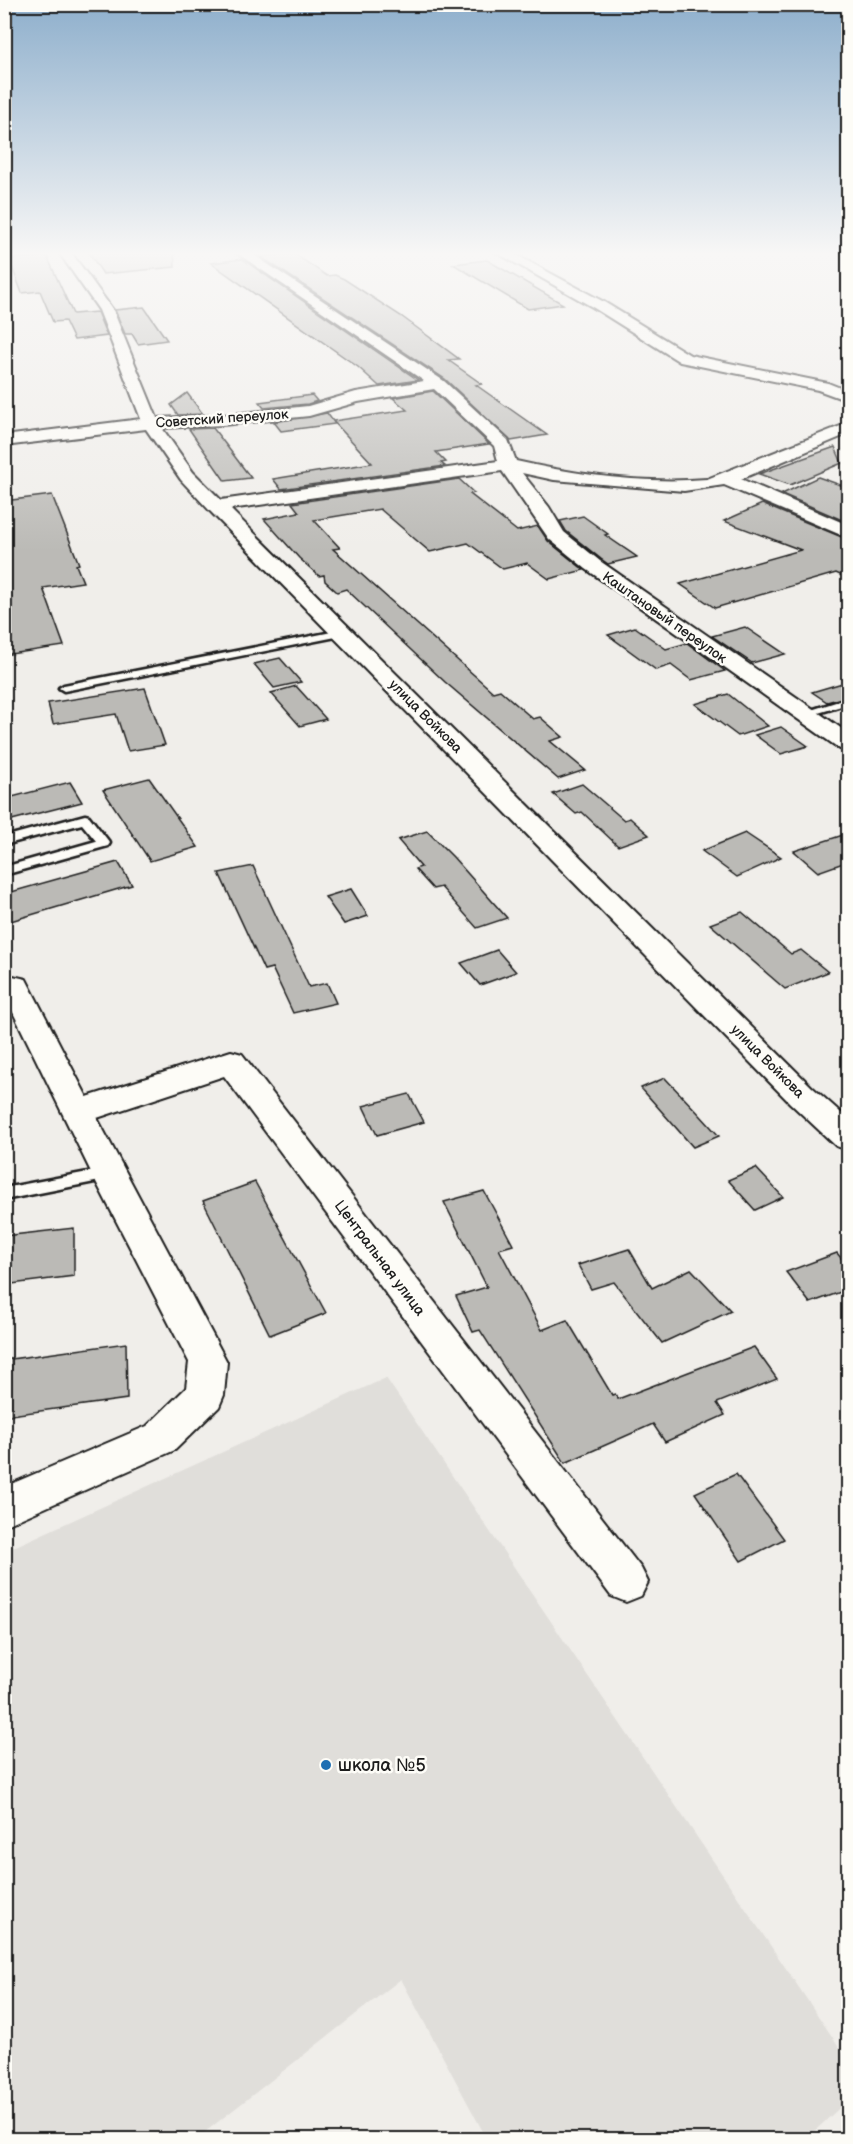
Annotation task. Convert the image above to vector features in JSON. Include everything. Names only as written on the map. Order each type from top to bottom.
[{"type":"street","name":"улица Войкова","points":[[122,351],[151,423],[187,476],[801,1095],[849,1138]]},
{"type":"street","name":"Каштановый переулок","points":[[389,351],[438,384],[502,444],[508,465],[518,483],[542,511],[556,535],[593,566],[849,744]]},
{"type":"street","points":[[672,351],[685,359],[822,386],[849,396]]},
{"type":"street","name":"Советский переулок","points":[[4,441],[151,423],[223,420],[309,411],[356,397],[438,384]]},
{"type":"street","points":[[216,506],[259,498],[508,465],[554,474],[620,482],[684,486],[726,479],[805,444],[844,434]]},
{"type":"street","points":[[726,479],[849,532]]},
{"type":"street","points":[[4,984],[16,986],[109,1174],[208,1362],[206,1395],[161,1438],[4,1508]]},
{"type":"street","name":"Центральная улица","points":[[79,1112],[231,1062],[626,1582]]},
{"type":"lane","points":[[64,688],[342,633]]},
{"type":"lane","points":[[805,714],[849,701]]},
{"type":"lane","points":[[4,841],[85,819],[104,843],[4,871]]},
{"type":"lane","points":[[4,1194],[109,1174]]},
{"type":"shaded area","name":"школа №5","points":[[386,1378],[848,2060],[848,2100],[806,2139],[487,2139],[401,1979],[196,2139],[5,2139],[5,1551]]},
{"type":"building","points":[[335,351],[376,351],[418,380],[379,386]]},
{"type":"building","points":[[403,351],[448,351],[459,359],[448,360],[482,384],[476,385],[547,435],[511,441],[445,379]]},
{"type":"building","points":[[433,391],[489,444],[436,452],[446,462],[441,463],[445,466],[281,489],[273,479],[372,463],[333,421],[407,410],[393,398]]},
{"type":"building","points":[[187,393],[203,414],[178,415],[171,405]]},
{"type":"building","points":[[312,395],[317,401],[308,404],[264,408],[259,402]]},
{"type":"building","points":[[327,413],[335,424],[281,431],[274,422]]},
{"type":"building","points":[[213,428],[251,478],[225,481],[189,429]]},
{"type":"building","points":[[835,447],[842,463],[790,485],[759,474]]},
{"type":"building","points":[[818,477],[849,488],[849,523],[782,494]]},
{"type":"building","points":[[459,479],[474,493],[470,494],[517,531],[538,526],[548,541],[584,570],[549,579],[527,563],[503,569],[468,543],[430,552],[380,509],[314,520],[340,548],[333,549],[493,692],[500,690],[533,719],[540,717],[563,737],[550,741],[585,770],[558,779],[445,682],[346,589],[337,592],[325,581],[324,575],[319,576],[299,558],[264,519],[299,512],[292,503]]},
{"type":"building","points":[[52,495],[79,564],[76,565],[83,582],[43,588],[64,646],[4,655],[4,501]]},
{"type":"building","points":[[762,504],[849,540],[849,579],[836,573],[715,608],[680,584],[801,550],[724,521]]},
{"type":"building","points":[[583,516],[608,534],[605,535],[637,557],[608,564],[566,531],[560,521]]},
{"type":"building","points":[[635,627],[666,649],[687,643],[725,671],[691,680],[671,665],[656,670],[608,635]]},
{"type":"building","points":[[745,627],[785,654],[752,663],[712,636]]},
{"type":"building","points":[[280,658],[301,682],[274,688],[254,664]]},
{"type":"building","points":[[849,681],[849,696],[827,702],[812,692]]},
{"type":"building","points":[[296,686],[326,719],[300,726],[271,693]]},
{"type":"building","points":[[145,688],[165,745],[128,751],[116,714],[53,724],[48,703]]},
{"type":"building","points":[[728,694],[768,726],[738,736],[695,704]]},
{"type":"building","points":[[781,727],[808,746],[781,754],[755,735]]},
{"type":"building","points":[[149,778],[198,847],[150,861],[103,790]]},
{"type":"building","points":[[70,782],[82,802],[4,822],[4,799]]},
{"type":"building","points":[[582,784],[624,820],[630,818],[649,835],[618,846],[582,812],[576,814],[553,794]]},
{"type":"building","points":[[427,831],[507,918],[477,928],[441,887],[433,889],[415,869],[421,867],[398,840]]},
{"type":"building","points":[[745,833],[781,857],[737,877],[702,851]]},
{"type":"building","points":[[849,833],[849,861],[818,872],[794,851]]},
{"type":"building","points":[[118,862],[132,885],[4,923],[4,894]]},
{"type":"building","points":[[253,866],[309,987],[327,983],[336,1003],[293,1013],[272,968],[264,970],[219,873]]},
{"type":"building","points":[[351,889],[368,916],[344,924],[325,897]]},
{"type":"building","points":[[742,912],[791,954],[801,950],[828,972],[785,989],[710,924]]},
{"type":"building","points":[[497,950],[516,972],[480,985],[461,963]]},
{"type":"building","points":[[665,1078],[719,1136],[693,1147],[641,1088]]},
{"type":"building","points":[[409,1094],[424,1122],[377,1135],[363,1106]]},
{"type":"building","points":[[756,1168],[783,1197],[755,1210],[728,1180]]},
{"type":"building","points":[[255,1182],[326,1313],[270,1335],[203,1201]]},
{"type":"building","points":[[484,1191],[513,1245],[499,1249],[542,1330],[567,1320],[612,1395],[615,1394],[618,1399],[754,1347],[777,1379],[717,1403],[725,1415],[665,1442],[653,1424],[565,1463],[480,1330],[473,1332],[456,1296],[487,1287],[444,1202]]},
{"type":"building","points":[[74,1228],[74,1276],[4,1285],[4,1236]]},
{"type":"building","points":[[629,1249],[652,1288],[691,1269],[731,1311],[662,1343],[614,1282],[591,1289],[578,1265]]},
{"type":"building","points":[[837,1253],[849,1268],[849,1289],[810,1303],[786,1272]]},
{"type":"building","points":[[126,1343],[127,1399],[4,1416],[4,1360]]},
{"type":"building","points":[[736,1474],[784,1539],[741,1561],[695,1493]]},
{"type":"place","name":"школа №5","points":[[326,1765]]}]
